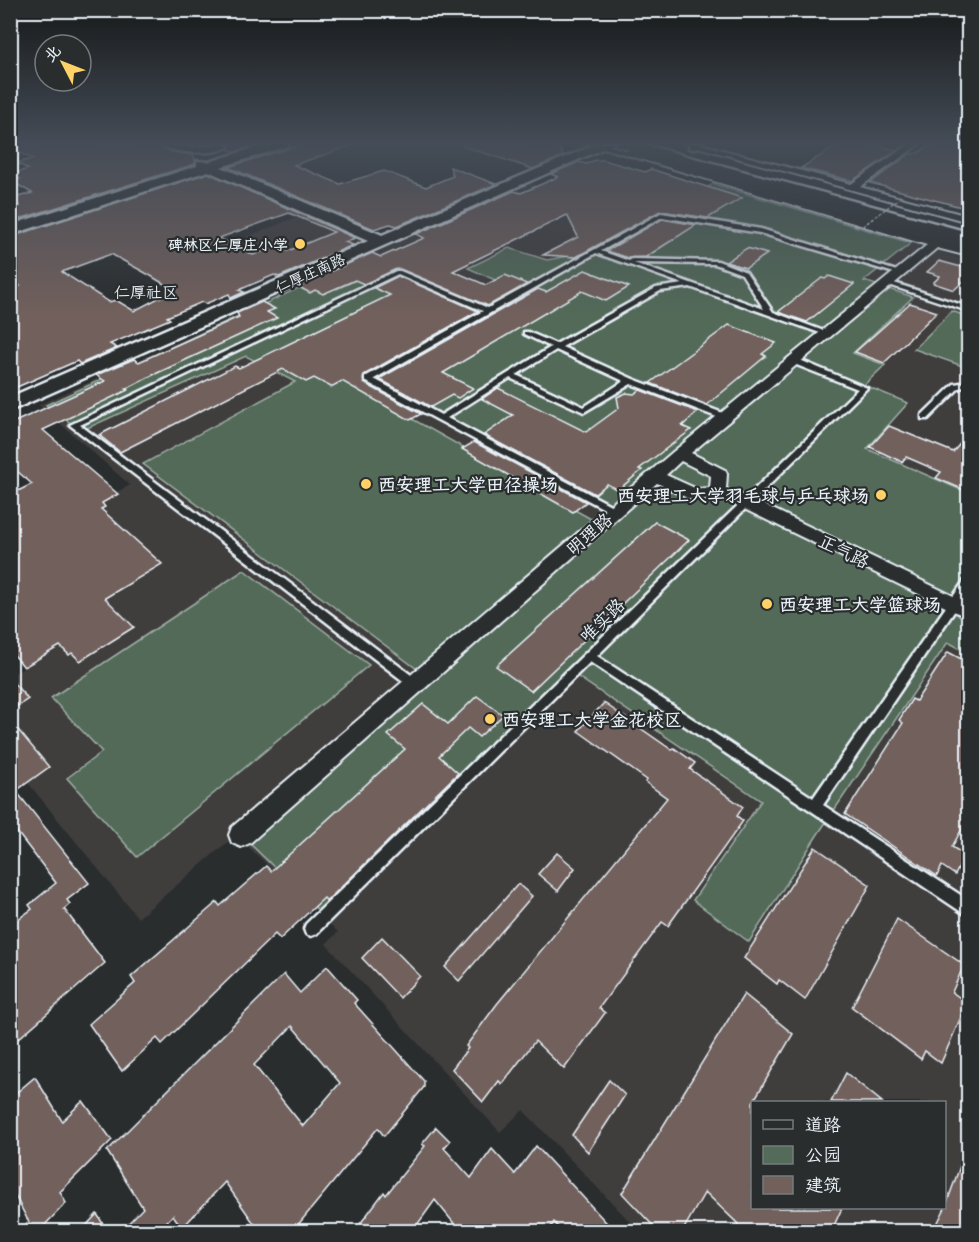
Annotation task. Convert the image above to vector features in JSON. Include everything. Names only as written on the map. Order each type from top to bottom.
[{"type":"highway","points":[[843,201],[968,236]]},
{"type":"street","points":[[10,222],[80,201]]},
{"type":"street","points":[[10,230],[95,201]]},
{"type":"street","points":[[289,201],[382,241]]},
{"type":"street","name":"仁厚庄南路","points":[[10,405],[473,201]]},
{"type":"street","points":[[800,201],[939,241],[968,236]]},
{"type":"street","points":[[806,201],[939,241]]},
{"type":"street","points":[[858,201],[968,236]]},
{"type":"street","points":[[883,201],[968,236]]},
{"type":"street","name":"明理路","points":[[241,835],[680,454],[939,241]]},
{"type":"street","points":[[656,476],[695,495],[718,492],[719,474],[680,454]]},
{"type":"street","name":"正气路","points":[[718,492],[746,503],[962,608]]},
{"type":"lane","points":[[615,511],[368,379],[661,215],[761,231],[894,278],[969,309]]},
{"type":"lane","points":[[595,251],[825,333]]},
{"type":"lane","points":[[623,261],[716,262],[744,273],[771,314]]},
{"type":"lane","points":[[415,684],[74,425],[398,272],[488,311]]},
{"type":"lane","points":[[441,418],[556,347],[658,289],[692,286]]},
{"type":"lane","points":[[526,333],[630,381],[725,417]]},
{"type":"lane","name":"唯实路","points":[[311,928],[863,388],[792,360]]},
{"type":"lane","points":[[509,375],[584,410],[630,381]]},
{"type":"lane","points":[[925,417],[957,386],[969,384]]},
{"type":"lane","points":[[815,806],[962,608],[969,584]]},
{"type":"lane","points":[[590,656],[969,908]]},
{"type":"path","points":[[863,226],[897,201]]},
{"type":"shaded area","name":"西安理工大学金花校区","points":[[490,201],[584,201],[644,221],[681,201],[770,201],[968,260],[968,1231],[639,1231],[523,1110],[500,1132],[326,944],[338,932],[236,835],[138,918],[11,762],[10,676],[52,652],[11,599],[11,550],[130,485],[39,405]]},
{"type":"shaded area","name":"碑林区仁厚庄小学","points":[[307,213],[367,240],[288,273],[243,248],[246,237]]},
{"type":"green space","points":[[683,201],[770,201],[911,243],[864,281],[913,297],[853,353],[885,365],[864,385],[908,403],[867,449],[968,493],[968,653],[948,642],[818,834],[749,942],[693,900],[761,801],[572,673],[324,916],[241,835],[809,350],[615,511],[349,363],[330,373],[600,524],[425,675],[143,464],[295,382],[246,356],[81,431],[46,405],[318,279],[337,289],[378,270],[407,268],[474,297],[502,283],[468,268],[509,248],[547,260],[595,251]]},
{"type":"green space","points":[[952,311],[968,317],[968,368],[914,349]]},
{"type":"green space","points":[[244,570],[369,665],[137,857],[67,778],[102,752],[51,698]]},
{"type":"building","points":[[14,201],[77,201],[10,222],[10,209],[20,206]]},
{"type":"building","points":[[121,201],[271,201],[355,238],[345,242],[353,245],[279,277],[274,275],[239,290],[244,292],[231,298],[229,294],[205,304],[202,302],[167,317],[170,319],[110,344],[117,348],[80,364],[77,361],[10,390],[10,289],[20,286],[10,279],[10,237]],"holes":[[[289,213],[334,232],[288,251],[276,246],[253,255],[219,238]],[[111,254],[174,290],[134,311],[116,300],[109,302],[62,272]]]},
{"type":"building","points":[[308,201],[456,201],[397,226],[390,224],[374,229]]},
{"type":"building","points":[[491,201],[737,201],[708,218],[660,211],[576,257],[543,255],[578,237],[567,215],[453,271],[486,285],[505,275],[527,284],[488,306],[400,269],[364,284],[355,280],[323,294],[315,290],[310,293],[297,286],[372,253],[381,257],[424,238],[416,234]]},
{"type":"building","points":[[938,201],[969,201],[969,209]]},
{"type":"building","points":[[662,219],[696,225],[646,257],[629,258],[606,251]]},
{"type":"building","points":[[747,248],[767,254],[746,268],[726,262]]},
{"type":"building","points":[[939,261],[969,269],[969,276],[954,290],[933,283],[940,276],[927,272]]},
{"type":"building","points":[[585,270],[629,287],[606,301],[582,291],[443,373],[473,388],[458,398],[452,395],[431,407],[379,379],[538,289],[546,292]]},
{"type":"building","points":[[398,276],[478,311],[364,375],[364,383],[421,414],[410,420],[342,381],[331,387],[314,378],[306,382],[283,369],[120,452],[99,435],[235,366],[239,368],[390,295],[374,288]]},
{"type":"building","points":[[829,276],[854,284],[807,322],[778,312],[822,278]]},
{"type":"building","points":[[262,302],[275,309],[267,312],[277,318],[153,375],[126,389],[128,390],[43,430],[118,494],[102,503],[105,507],[101,509],[162,564],[105,598],[134,627],[80,661],[60,646],[24,667],[10,650],[10,495],[32,484],[10,465],[10,424],[105,381],[96,375],[134,359],[139,362],[239,317],[237,313]]},
{"type":"building","points":[[910,303],[937,312],[884,363],[855,352]]},
{"type":"building","points":[[729,325],[776,343],[762,354],[766,356],[707,405],[650,383]]},
{"type":"building","points":[[498,388],[586,432],[619,408],[617,397],[626,393],[634,394],[640,390],[698,412],[682,426],[691,430],[639,469],[642,470],[618,490],[607,484],[595,494],[484,435],[513,415],[482,399]]},
{"type":"building","points":[[889,426],[953,452],[969,433],[969,492],[936,478],[941,472],[906,457],[902,462],[870,447]]},
{"type":"building","points":[[474,442],[586,502],[573,512],[462,449]]},
{"type":"building","points":[[655,522],[689,540],[531,691],[496,666]]},
{"type":"building","points":[[948,652],[969,663],[969,816],[952,847],[965,855],[955,875],[942,866],[937,876],[845,814],[903,723],[899,720],[912,699],[916,701]]},
{"type":"building","points":[[10,679],[28,699],[10,711]]},
{"type":"building","points":[[477,696],[503,715],[479,737],[468,728],[439,756],[458,773],[327,901],[324,898],[280,939],[275,934],[162,1044],[157,1038],[122,1071],[89,1024],[135,983],[131,977],[217,902],[220,906],[266,866],[271,871],[405,749],[388,735],[423,704],[448,724]]},
{"type":"building","points":[[604,703],[672,750],[674,748],[695,763],[690,769],[743,807],[737,816],[743,821],[668,926],[662,922],[599,1008],[605,1013],[564,1069],[535,1041],[502,1084],[499,1081],[483,1102],[452,1069],[497,1004],[667,798],[645,782],[647,780],[578,731]]},
{"type":"building","points":[[10,720],[49,767],[16,791],[89,883],[67,900],[70,904],[64,909],[105,963],[10,1046],[10,925],[32,909],[29,905],[56,883],[10,823]]},
{"type":"building","points":[[815,847],[870,885],[805,1000],[779,980],[777,984],[744,958]]},
{"type":"building","points":[[557,853],[575,868],[558,891],[538,874]]},
{"type":"building","points":[[518,884],[532,896],[459,981],[445,967]]},
{"type":"building","points":[[897,919],[964,965],[952,992],[967,1003],[941,1063],[925,1051],[921,1059],[852,1007]]},
{"type":"building","points":[[382,937],[420,976],[400,998],[362,958]]},
{"type":"building","points":[[327,966],[357,1000],[354,1003],[424,1081],[424,1087],[384,1136],[378,1128],[292,1232],[260,1232],[225,1182],[182,1228],[173,1215],[157,1232],[120,1232],[143,1208],[107,1151],[284,974],[300,993]],"holes":[[[292,1026],[340,1083],[303,1126],[254,1065]]]},
{"type":"building","points":[[744,994],[793,1034],[754,1101],[751,1101],[751,1209],[842,1209],[831,1232],[734,1232],[738,1224],[705,1192],[682,1232],[659,1232],[622,1193]]},
{"type":"building","points":[[846,1073],[881,1101],[832,1101]]},
{"type":"building","points":[[35,1077],[62,1121],[83,1101],[112,1140],[60,1192],[66,1203],[38,1232],[34,1232],[10,1186],[10,1098]]},
{"type":"building","points":[[609,1080],[625,1095],[588,1152],[572,1135]]},
{"type":"building","points":[[436,1127],[450,1141],[444,1148],[471,1178],[492,1149],[515,1174],[536,1146],[615,1232],[562,1232],[554,1222],[548,1232],[461,1232],[435,1200],[412,1232],[354,1232],[384,1192],[386,1195],[425,1146],[422,1144]]},
{"type":"building","points":[[968,1144],[969,1232],[933,1232],[946,1205]]},
{"type":"building","points":[[97,1214],[108,1232],[80,1232]]},
{"type":"place","name":"碑林区仁厚庄小学","points":[[300,244]]},
{"type":"place","name":"西安理工大学田径操场","points":[[366,484]]},
{"type":"place","name":"西安理工大学羽毛球与乒乓球场","points":[[881,495]]},
{"type":"place","name":"西安理工大学篮球场","points":[[767,604]]},
{"type":"place","name":"西安理工大学金花校区","points":[[490,719]]},
{"type":"district","name":"仁厚社区","points":[[146,292]]}]
